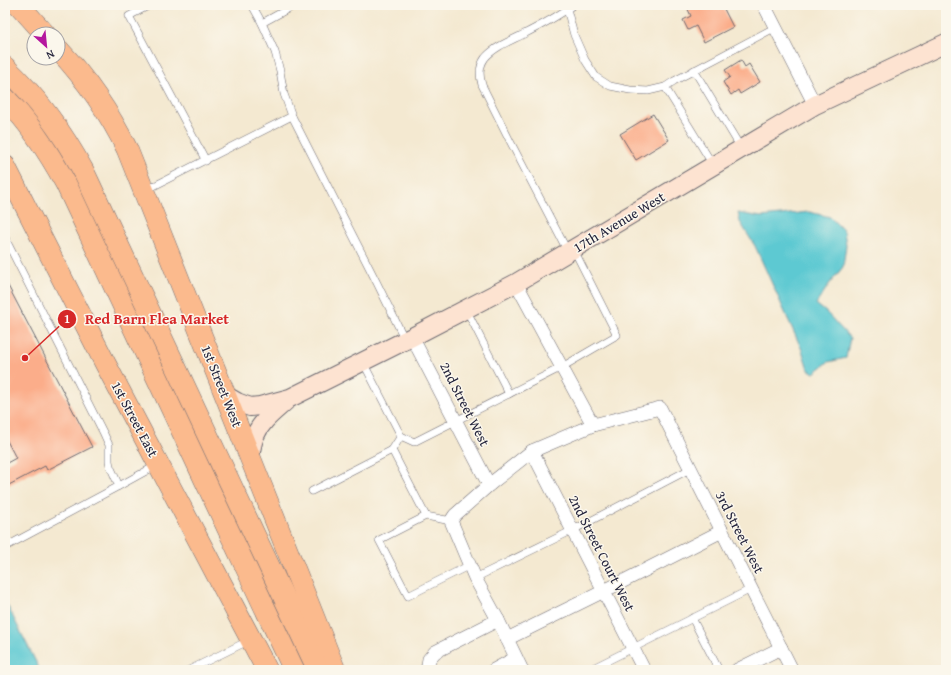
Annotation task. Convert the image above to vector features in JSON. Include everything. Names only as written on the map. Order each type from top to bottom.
[{"type":"main road","points":[[18,5],[38,26]]},
{"type":"main road","name":"1st Street West","points":[[66,58],[107,111],[127,149],[335,670]]},
{"type":"main road","points":[[5,67],[31,93],[52,120],[71,148],[84,172],[318,670]]},
{"type":"main road","points":[[5,98],[34,132],[66,184],[294,670]]},
{"type":"main road","name":"1st Street East","points":[[5,166],[10,183],[267,670]]},
{"type":"street","points":[[764,5],[815,105]]},
{"type":"street","name":"17th Avenue West","points":[[225,395],[250,407],[260,406],[290,398],[409,339],[516,283],[815,105],[946,42]]},
{"type":"street","points":[[494,670],[519,664],[498,620],[475,578],[451,522],[454,514],[532,451],[593,425],[516,283]]},
{"type":"street","name":"2nd Street West","points":[[409,339],[456,421],[489,485]]},
{"type":"street","name":"17th Avenue West","points":[[250,458],[255,437],[261,424],[290,398]]},
{"type":"street","name":"3rd Street West","points":[[593,425],[660,408],[792,670]]},
{"type":"street","name":"2nd Street Court West","points":[[532,451],[644,670]]},
{"type":"street","points":[[506,639],[722,531]]},
{"type":"street","points":[[427,670],[429,659],[435,652],[498,620]]},
{"type":"street","points":[[737,670],[780,648]]},
{"type":"lane","points":[[150,5],[129,16],[206,161]]},
{"type":"lane","points":[[252,5],[271,42],[278,61],[284,94],[292,116],[377,283],[409,339]]},
{"type":"lane","points":[[262,23],[295,5]]},
{"type":"lane","points":[[363,362],[401,436],[414,442],[562,367],[617,335],[510,141],[482,85],[480,69],[484,59],[493,51],[555,18],[570,7],[574,35],[585,60],[596,77],[610,86],[630,90],[648,91],[665,87],[776,27]]},
{"type":"lane","points":[[694,70],[741,148]]},
{"type":"lane","points":[[665,87],[713,165]]},
{"type":"lane","points":[[144,191],[206,161],[292,116]]},
{"type":"lane","points":[[5,238],[104,434],[108,445],[110,466],[119,486]]},
{"type":"lane","points":[[466,309],[509,394]]},
{"type":"lane","points":[[312,491],[392,450],[401,436]]},
{"type":"lane","points":[[392,450],[426,516]]},
{"type":"lane","points":[[5,547],[159,464]]},
{"type":"lane","points":[[475,578],[573,530],[690,469]]},
{"type":"lane","points":[[451,522],[426,516],[379,540],[408,596],[470,565]]},
{"type":"lane","points":[[589,670],[751,589]]},
{"type":"lane","points":[[692,618],[719,670]]},
{"type":"lane","points":[[189,670],[250,639]]},
{"type":"water","points":[[809,212],[830,217],[844,231],[846,245],[843,267],[816,304],[826,312],[850,338],[846,358],[828,362],[814,373],[808,369],[802,350],[755,246],[740,222],[738,213],[761,217]]},
{"type":"water","points":[[5,601],[40,670],[5,670]]},
{"type":"building","points":[[686,5],[722,5],[733,27],[704,42],[696,26],[688,30],[683,20],[691,16]]},
{"type":"building","points":[[741,60],[745,67],[749,64],[760,82],[740,94],[738,90],[731,95],[723,82],[730,77],[725,70]]},
{"type":"building","points":[[653,114],[669,140],[636,160],[620,134]]},
{"type":"building","points":[[5,280],[92,447],[47,470],[45,466],[5,487],[5,464],[16,458],[5,437]]},
{"type":"place","name":"Red Barn Flea Market","points":[[25,358]]}]
